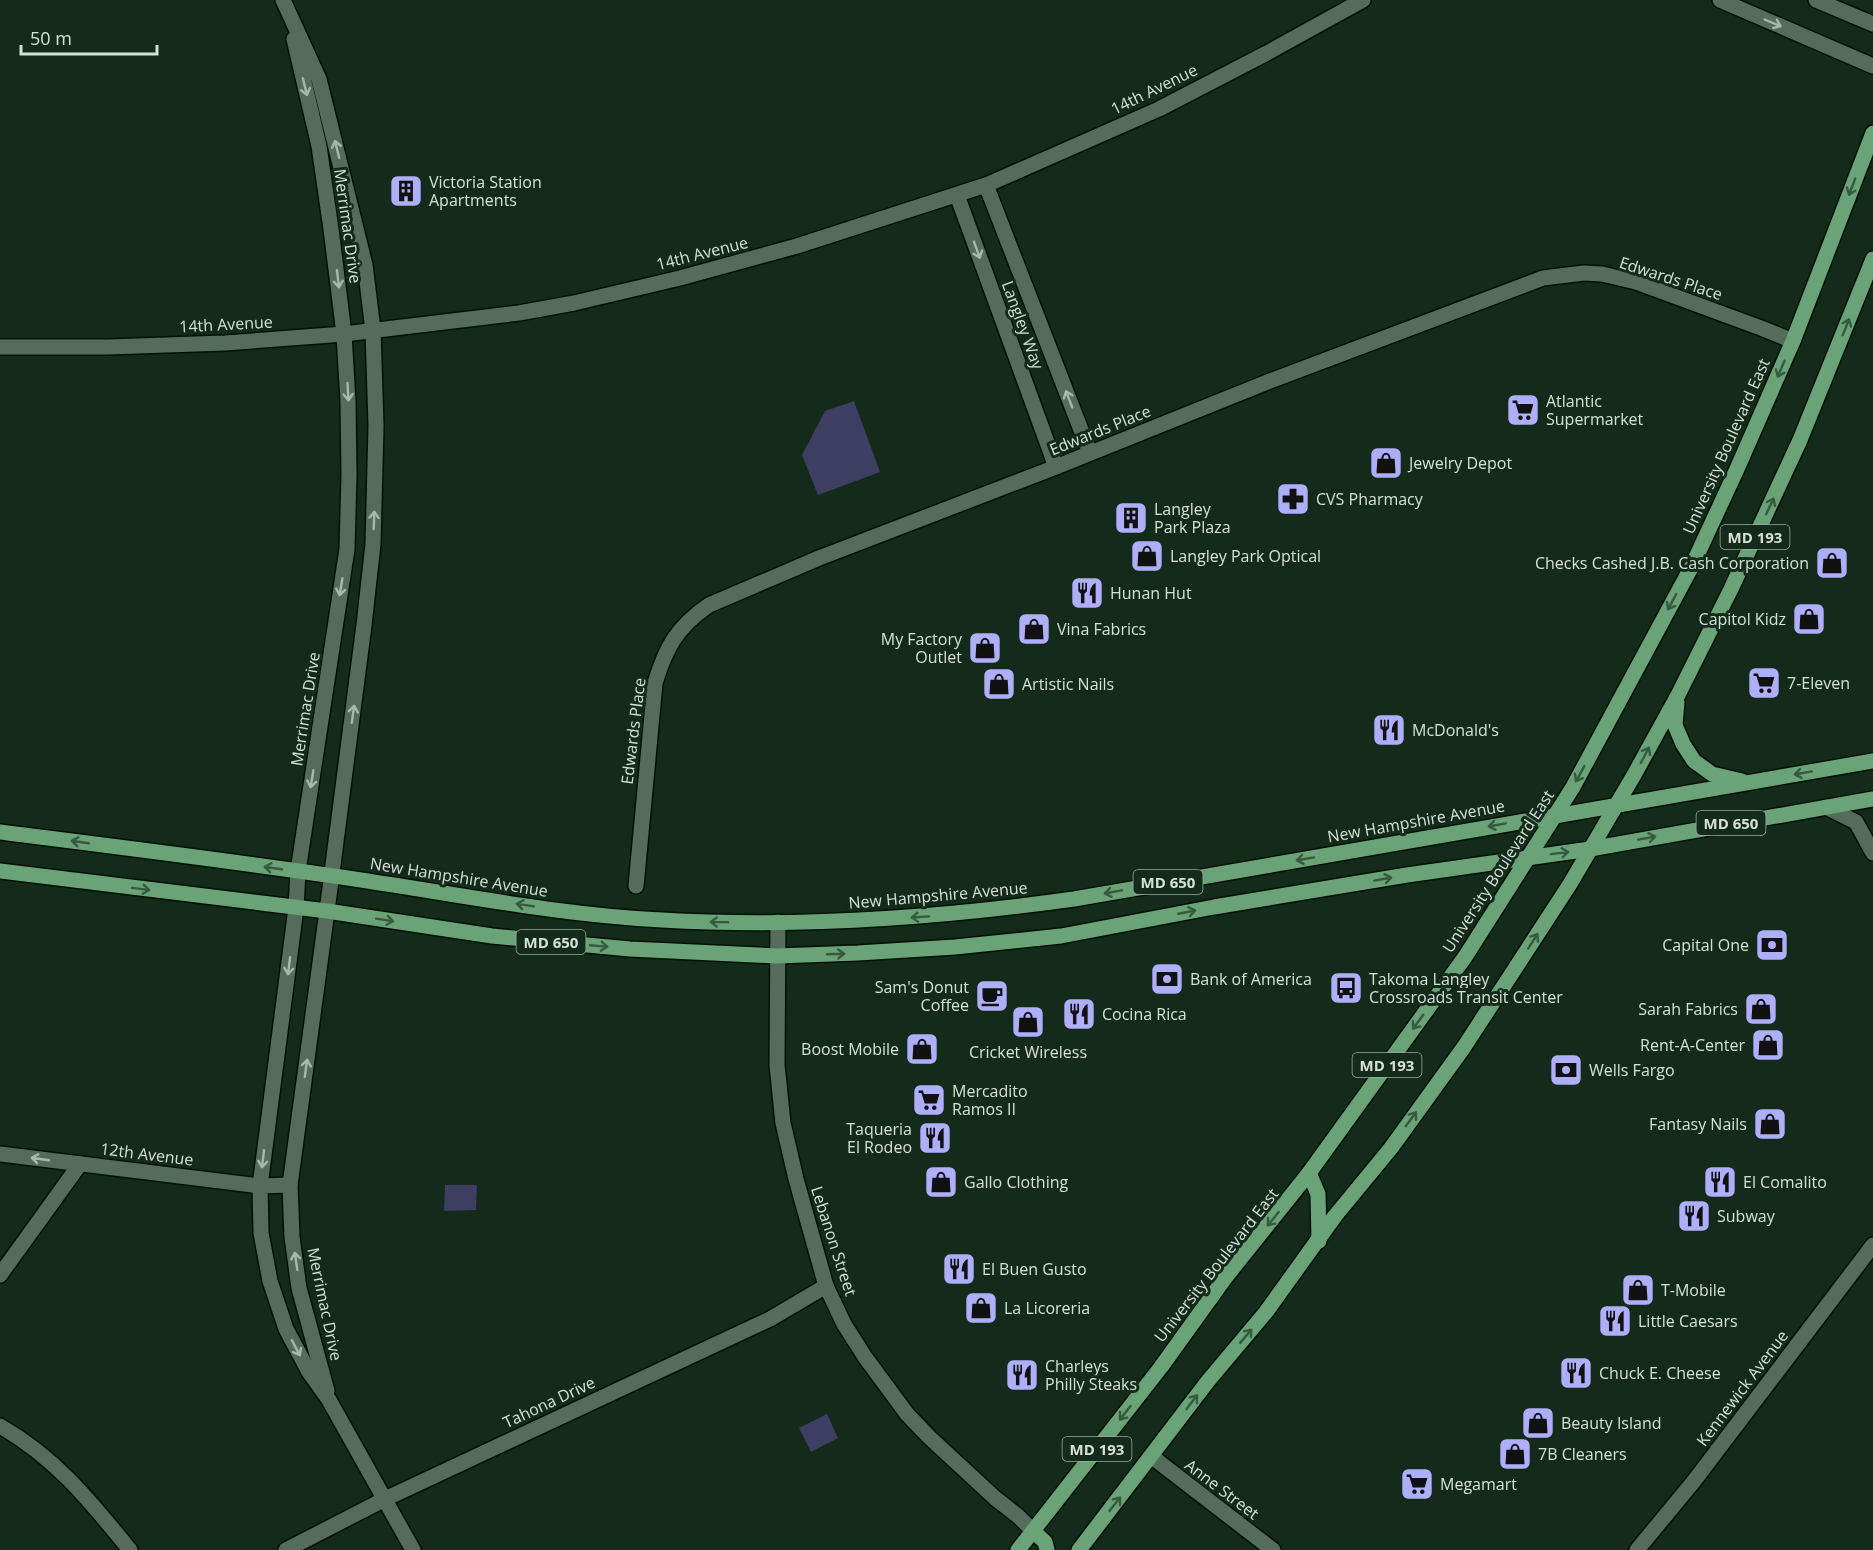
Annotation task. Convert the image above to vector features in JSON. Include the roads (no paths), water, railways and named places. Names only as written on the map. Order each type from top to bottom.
[{"type":"main road","name":"University Boulevard East","points":[[1018,1550],[1161,1367],[1225,1278],[1309,1173],[1464,957],[1555,816],[1623,696],[1692,566],[1793,341],[1873,132]]},
{"type":"main road","name":"MD 193","points":[[1079,1550],[1202,1389],[1266,1312],[1335,1216],[1391,1148],[1464,1047],[1617,807],[1678,695],[1731,589],[1800,440],[1873,259]]},
{"type":"main road","points":[[1678,695],[1676,725],[1683,744],[1694,761],[1712,774],[1748,783]]},
{"type":"main road","name":"New Hampshire Avenue","points":[[0,832],[298,871],[596,915],[663,921],[837,922],[973,912],[1074,899],[1873,761]]},
{"type":"main road","name":"MD 650","points":[[0,871],[327,911],[492,936],[630,949],[777,956],[858,953],[955,947],[1061,936],[1214,907],[1407,875],[1590,849],[1873,799]]},
{"type":"main road","points":[[1309,1173],[1318,1194],[1319,1241]]},
{"type":"main road","points":[[1033,1531],[1045,1542],[1047,1550]]},
{"type":"street","name":"14th Avenue","points":[[0,347],[108,347],[225,343],[344,334],[519,313],[574,303],[680,278],[797,246],[986,185],[1159,109],[1363,0]]},
{"type":"street","points":[[1720,0],[1873,66]]},
{"type":"street","points":[[1816,0],[1873,24]]},
{"type":"street","name":"Merrimac Drive","points":[[285,5],[319,80],[365,265],[373,330],[376,426],[373,544],[290,1185],[292,1237],[299,1288],[329,1400]]},
{"type":"street","name":"Merrimac Drive","points":[[285,5],[320,146],[344,334],[348,402],[347,549],[298,871],[296,908],[260,1186],[261,1233],[270,1281],[286,1329],[309,1372],[329,1400],[413,1550]]},
{"type":"street","name":"Langley Way","points":[[986,185],[1090,453]]},
{"type":"street","name":"Langley Way","points":[[957,195],[1056,467]]},
{"type":"street","name":"Edwards Place","points":[[636,886],[655,683],[666,652],[677,632],[709,604],[819,558],[1056,467],[1281,376],[1543,278],[1584,273],[1602,274],[1636,282],[1793,341]]},
{"type":"street","points":[[1826,807],[1856,822],[1873,853]]},
{"type":"street","name":"Lebanon Street","points":[[778,922],[777,1065],[783,1123],[826,1286],[844,1324],[865,1358],[907,1414],[929,1437],[1033,1531]]},
{"type":"street","name":"12th Avenue","points":[[0,1154],[260,1186],[290,1185]]},
{"type":"street","points":[[0,1275],[80,1164]]},
{"type":"street","name":"Kennewick Avenue","points":[[1637,1550],[1694,1480],[1873,1245]]},
{"type":"street","name":"Tahona Drive","points":[[286,1550],[385,1499],[770,1318],[826,1286]]},
{"type":"street","points":[[0,1426],[22,1439],[55,1465],[130,1550]]},
{"type":"street","name":"Anne Street","points":[[1151,1456],[1273,1550]]},
{"type":"place","name":"Victoria Station Apartments","points":[[406,191]]},
{"type":"place","name":"Atlantic Supermarket","points":[[1523,410]]},
{"type":"place","name":"Jewelry Depot","points":[[1386,463]]},
{"type":"place","name":"CVS Pharmacy","points":[[1293,499]]},
{"type":"place","name":"Langley Park Plaza","points":[[1131,518]]},
{"type":"place","name":"Langley Park Optical","points":[[1147,556]]},
{"type":"place","name":"Checks Cashed J.B. Cash Corporation","points":[[1832,563]]},
{"type":"place","name":"Hunan Hut","points":[[1087,593]]},
{"type":"place","name":"Capitol Kidz","points":[[1809,619]]},
{"type":"place","name":"Vina Fabrics","points":[[1034,629]]},
{"type":"place","name":"My Factory Outlet","points":[[985,648]]},
{"type":"place","name":"7-Eleven","points":[[1764,683]]},
{"type":"place","name":"Artistic Nails","points":[[999,684]]},
{"type":"place","name":"McDonald's","points":[[1389,730]]},
{"type":"place","name":"Capital One","points":[[1772,945]]},
{"type":"place","name":"Bank of America","points":[[1167,979]]},
{"type":"place","name":"Takoma Langley Crossroads Transit Center","points":[[1346,988]]},
{"type":"place","name":"Sam's Donut Coffee","points":[[992,996]]},
{"type":"place","name":"Sarah Fabrics","points":[[1761,1009]]},
{"type":"place","name":"Cocina Rica","points":[[1079,1014]]},
{"type":"place","name":"Cricket Wireless","points":[[1028,1022]]},
{"type":"place","name":"Rent-A-Center","points":[[1768,1045]]},
{"type":"place","name":"Boost Mobile","points":[[922,1049]]},
{"type":"place","name":"Wells Fargo","points":[[1566,1070]]},
{"type":"place","name":"Mercadito Ramos II","points":[[929,1100]]},
{"type":"place","name":"Fantasy Nails","points":[[1770,1124]]},
{"type":"place","name":"Taqueria El Rodeo","points":[[935,1138]]},
{"type":"place","name":"Gallo Clothing","points":[[941,1182]]},
{"type":"place","name":"El Comalito","points":[[1720,1182]]},
{"type":"place","name":"Subway","points":[[1694,1216]]},
{"type":"place","name":"El Buen Gusto","points":[[959,1269]]},
{"type":"place","name":"T-Mobile","points":[[1638,1290]]},
{"type":"place","name":"La Licoreria","points":[[981,1308]]},
{"type":"place","name":"Little Caesars","points":[[1615,1321]]},
{"type":"place","name":"Chuck E. Cheese","points":[[1576,1373]]},
{"type":"place","name":"Charleys Philly Steaks","points":[[1022,1375]]},
{"type":"place","name":"Beauty Island","points":[[1538,1423]]},
{"type":"place","name":"7B Cleaners","points":[[1515,1454]]},
{"type":"place","name":"Megamart","points":[[1417,1484]]}]
